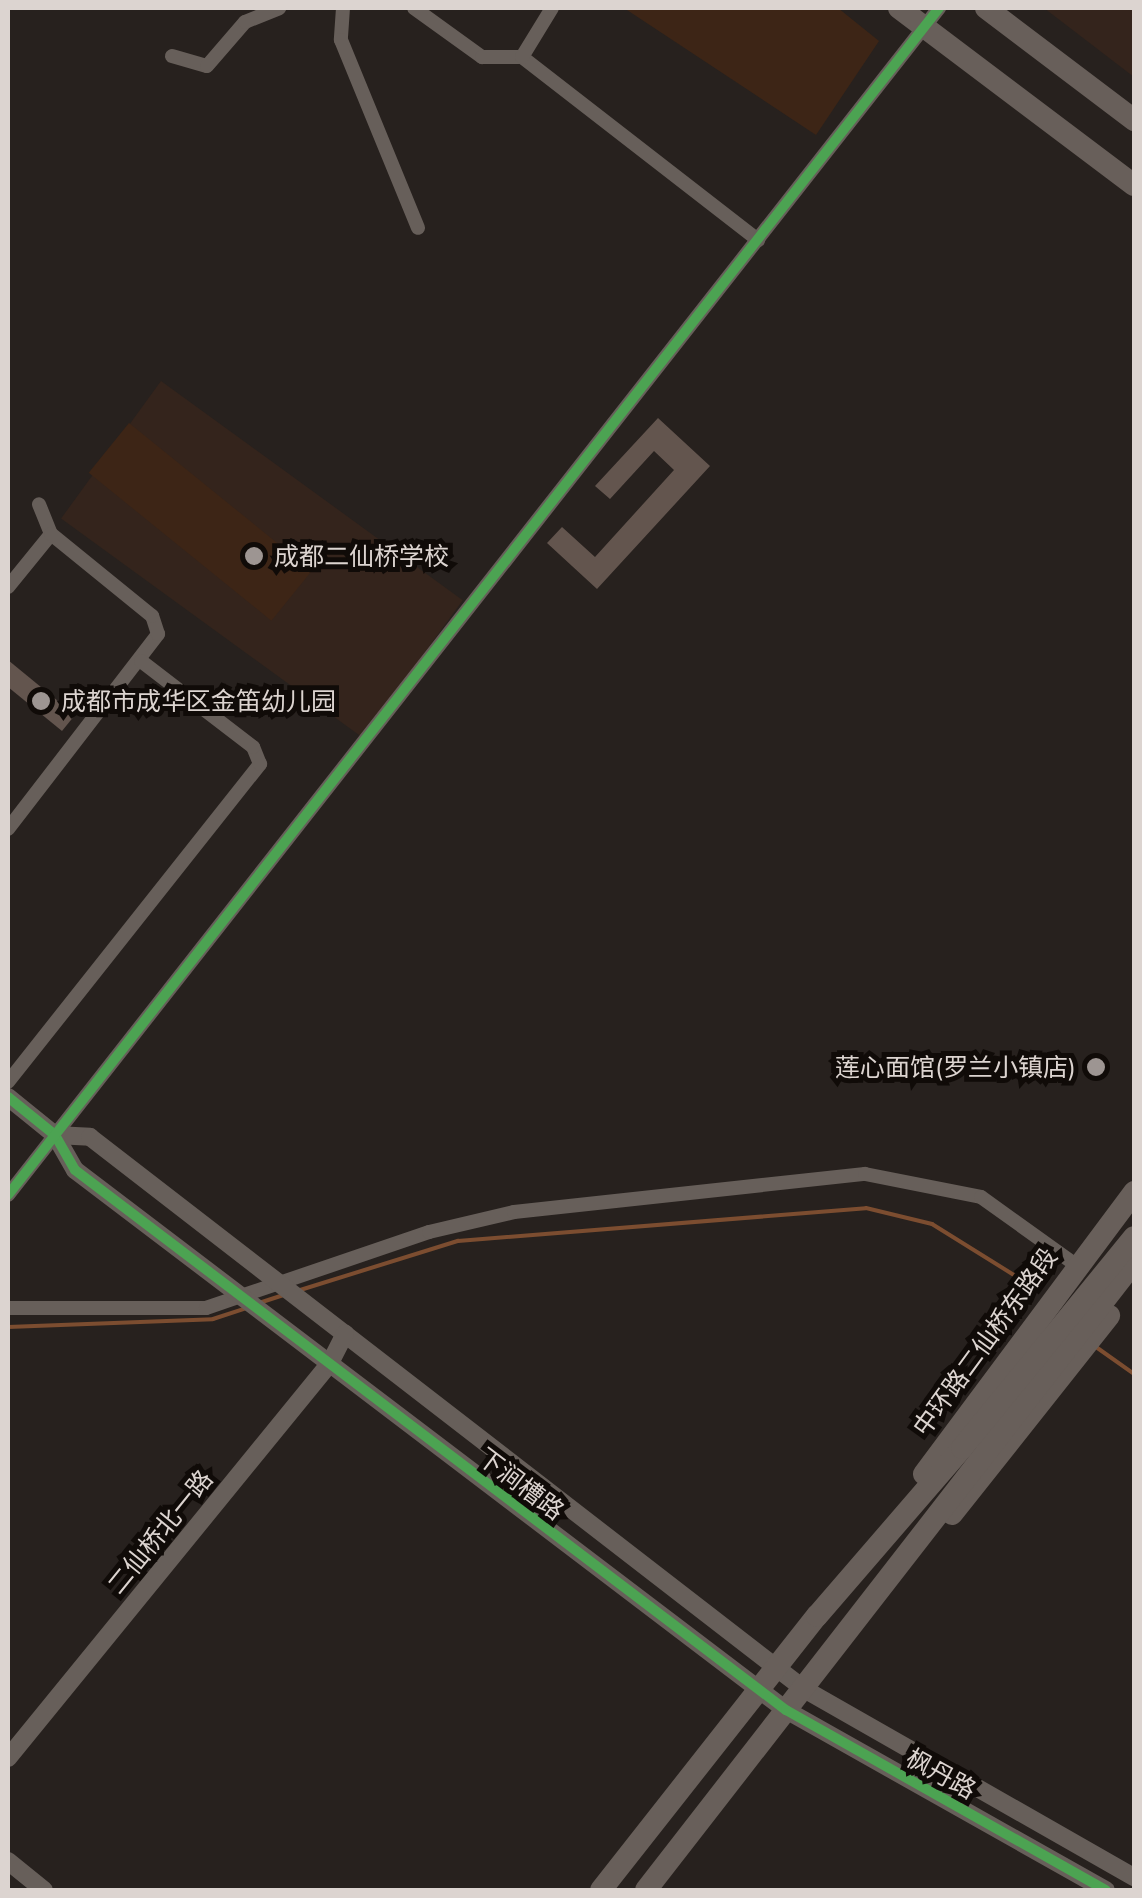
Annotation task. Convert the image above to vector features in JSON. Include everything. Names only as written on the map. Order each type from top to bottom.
[{"type":"main road","points":[[899,8],[1134,185]]},
{"type":"main road","points":[[986,8],[1134,120]]},
{"type":"main road","name":"中环路二仙桥东路段","points":[[601,1890],[775,1667],[889,1531],[1076,1265],[1134,1192]]},
{"type":"main road","points":[[911,1556],[969,1453],[1134,1237]]},
{"type":"main road","points":[[969,1453],[1134,1262]]},
{"type":"main road","points":[[646,1890],[911,1556],[990,1474],[1134,1283]]},
{"type":"main road","name":"中环路二仙桥东路段","points":[[889,1531],[969,1453]]},
{"type":"street","points":[[172,56],[207,66],[245,22],[279,8]]},
{"type":"street","points":[[343,8],[342,40],[418,228]]},
{"type":"street","points":[[414,8],[482,58],[522,58],[758,240]]},
{"type":"street","points":[[522,58],[552,8]]},
{"type":"street","points":[[8,1195],[939,8]]},
{"type":"street","points":[[8,829],[158,634],[152,616],[51,534],[39,504]]},
{"type":"street","points":[[8,587],[51,534]]},
{"type":"street","points":[[8,1082],[260,764],[253,747],[141,661]]},
{"type":"street","points":[[8,1097],[55,1135]]},
{"type":"street","name":"下涧槽路","points":[[55,1135],[90,1137],[775,1667]]},
{"type":"street","name":"下涧槽路","points":[[55,1135],[75,1170],[758,1689]]},
{"type":"street","points":[[8,1308],[206,1308],[249,1302],[514,1212],[866,1174],[981,1198],[1076,1265]]},
{"type":"street","name":"二仙桥北一路","points":[[8,1758],[330,1364],[345,1334]]},
{"type":"street","name":"枫丹路","points":[[775,1667],[804,1689],[1134,1877]]},
{"type":"street","name":"枫丹路","points":[[758,1689],[786,1710],[1106,1890]]},
{"type":"street","points":[[8,1861],[44,1890]]},
{"type":"shaded area","points":[[624,8],[838,8],[879,41],[816,135]]},
{"type":"shaded area","points":[[1044,8],[1134,8],[1134,77]]},
{"type":"shaded area","name":"成都二仙桥学校","points":[[161,381],[463,600],[363,738],[61,519]]},
{"type":"shaded area","points":[[129,423],[312,571],[271,621],[89,473]]},
{"type":"building","points":[[658,418],[710,466],[597,589],[547,543],[562,527],[595,557],[674,470],[654,451],[610,499],[595,486]]},
{"type":"building","name":"成都市成华区金笛幼儿园","points":[[8,660],[75,715],[62,731],[8,687]]},
{"type":"waterway","points":[[297,1291],[458,1241],[866,1208],[932,1224],[1030,1285]]},
{"type":"waterway","points":[[259,1303],[283,1295]]},
{"type":"waterway","points":[[8,1327],[213,1319],[246,1308]]},
{"type":"waterway","points":[[1096,1347],[1134,1374]]},
{"type":"cycle path","points":[[8,1195],[939,8]]},
{"type":"cycle path","points":[[8,1097],[55,1135],[75,1170],[786,1710],[1106,1890]]},
{"type":"place","name":"成都二仙桥学校","points":[[254,556]]},
{"type":"place","name":"成都市成华区金笛幼儿园","points":[[41,701]]},
{"type":"place","name":"莲心面馆(罗兰小镇店)","points":[[1096,1067]]}]
